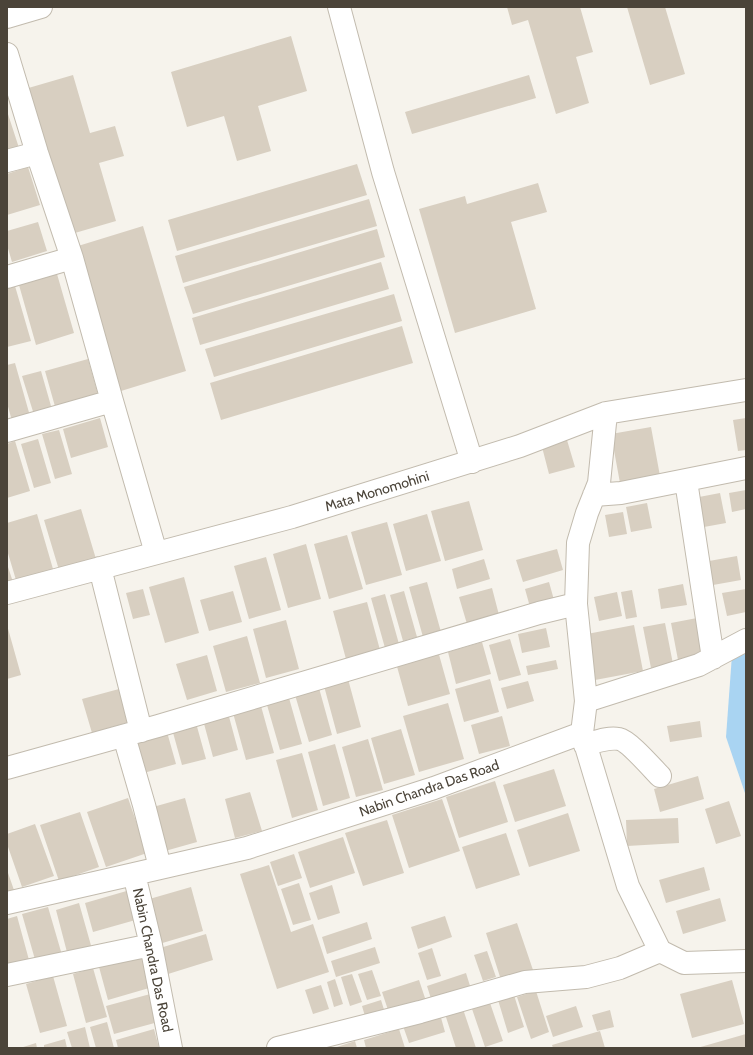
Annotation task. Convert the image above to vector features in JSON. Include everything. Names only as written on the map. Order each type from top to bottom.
[{"type":"street","points":[[7,17],[41,7]]},
{"type":"street","points":[[339,7],[383,172],[472,462]]},
{"type":"street","points":[[7,54],[37,153],[72,258],[156,553]]},
{"type":"street","points":[[7,161],[37,153]]},
{"type":"street","points":[[7,278],[72,258]]},
{"type":"street","name":"Mata Monomohini","points":[[7,593],[292,517],[472,462],[520,446],[606,413],[746,390]]},
{"type":"street","points":[[7,431],[112,401]]},
{"type":"street","points":[[606,413],[599,483],[587,512],[578,543],[576,604],[586,701],[583,739],[628,886],[660,951],[684,963],[746,961]]},
{"type":"street","points":[[594,495],[621,493],[746,468]]},
{"type":"street","points":[[686,481],[712,658]]},
{"type":"street","points":[[100,568],[132,733],[144,805],[160,867]]},
{"type":"street","points":[[7,768],[576,604]]},
{"type":"street","points":[[586,701],[699,665],[746,640]]},
{"type":"street","name":"Nabin Chandra Das Road","points":[[171,1048],[151,945],[134,874],[247,848],[583,739],[619,739],[627,744],[660,776]]},
{"type":"street","points":[[7,903],[134,874]]},
{"type":"street","points":[[7,975],[151,945]]},
{"type":"street","points":[[278,1048],[420,1012],[525,982],[586,977],[613,970],[660,951]]},
{"type":"water","points":[[746,627],[746,796],[726,737],[733,641]]},
{"type":"building","points":[[507,7],[580,7],[593,52],[576,57],[589,103],[556,114],[528,20],[512,25]]},
{"type":"building","points":[[627,7],[665,7],[685,74],[650,85]]},
{"type":"building","points":[[291,36],[307,91],[258,106],[271,151],[237,161],[224,116],[187,127],[171,72]]},
{"type":"building","points":[[73,75],[90,133],[115,126],[124,156],[99,163],[116,221],[68,235],[25,89]]},
{"type":"building","points":[[529,75],[536,98],[412,134],[405,112]]},
{"type":"building","points":[[7,111],[20,151],[7,155]]},
{"type":"building","points":[[357,164],[367,195],[177,251],[168,220]]},
{"type":"building","points":[[28,167],[40,205],[7,215],[7,174]]},
{"type":"building","points":[[538,183],[547,212],[511,222],[536,309],[455,333],[419,209],[465,196],[467,204]]},
{"type":"building","points":[[369,199],[377,226],[183,283],[175,256]]},
{"type":"building","points":[[38,222],[47,251],[12,262],[7,245],[7,231]]},
{"type":"building","points":[[143,226],[186,371],[121,391],[78,246]]},
{"type":"building","points":[[377,229],[385,257],[193,314],[184,287]]},
{"type":"building","points":[[381,262],[389,289],[200,345],[192,318]]},
{"type":"building","points":[[57,274],[74,333],[36,345],[19,285]]},
{"type":"building","points":[[15,286],[31,341],[7,347],[7,288]]},
{"type":"building","points":[[394,294],[402,321],[214,377],[205,349]]},
{"type":"building","points":[[402,326],[413,363],[221,420],[210,383]]},
{"type":"building","points":[[88,359],[99,398],[56,410],[45,371]]},
{"type":"building","points":[[15,363],[30,416],[12,421],[7,403],[7,365]]},
{"type":"building","points":[[41,371],[53,413],[35,418],[22,376]]},
{"type":"building","points":[[100,418],[108,447],[71,458],[63,429]]},
{"type":"building","points":[[746,418],[746,450],[738,451],[733,420]]},
{"type":"building","points":[[651,427],[660,476],[620,483],[611,434]]},
{"type":"building","points":[[59,430],[72,474],[55,479],[42,434]]},
{"type":"building","points":[[38,439],[51,483],[34,488],[21,444]]},
{"type":"building","points":[[567,440],[575,467],[549,474],[542,447]]},
{"type":"building","points":[[15,441],[30,491],[7,498],[7,444]]},
{"type":"building","points":[[746,490],[746,509],[732,512],[729,493]]},
{"type":"building","points":[[720,493],[726,523],[704,527],[699,497]]},
{"type":"building","points":[[469,501],[483,550],[445,561],[431,511]]},
{"type":"building","points":[[647,503],[652,528],[631,532],[626,507]]},
{"type":"building","points":[[81,509],[96,559],[59,570],[44,520]]},
{"type":"building","points":[[623,512],[627,534],[609,537],[605,515]]},
{"type":"building","points":[[37,514],[53,569],[16,580],[7,550],[7,523]]},
{"type":"building","points":[[427,514],[441,561],[406,571],[393,524]]},
{"type":"building","points":[[387,522],[402,575],[366,585],[351,532]]},
{"type":"building","points":[[347,535],[363,589],[329,599],[314,544]]},
{"type":"building","points":[[306,544],[321,599],[288,608],[273,554]]},
{"type":"building","points":[[557,549],[563,570],[523,582],[516,560]]},
{"type":"building","points":[[737,556],[741,580],[713,585],[709,561]]},
{"type":"building","points":[[266,557],[281,610],[249,619],[234,566]]},
{"type":"building","points":[[484,559],[490,579],[457,589],[452,569]]},
{"type":"building","points":[[7,564],[13,582],[7,584]]},
{"type":"building","points":[[184,577],[199,633],[165,643],[149,587]]},
{"type":"building","points":[[427,582],[441,632],[423,637],[409,587]]},
{"type":"building","points":[[549,582],[554,600],[530,607],[525,589]]},
{"type":"building","points":[[683,584],[687,605],[661,609],[658,589]]},
{"type":"building","points":[[492,588],[499,615],[467,624],[459,597]]},
{"type":"building","points":[[143,589],[150,615],[133,619],[126,593]]},
{"type":"building","points":[[746,589],[746,612],[727,616],[722,593]]},
{"type":"building","points":[[632,590],[637,617],[626,619],[621,592]]},
{"type":"building","points":[[233,591],[242,622],[209,631],[200,600]]},
{"type":"building","points":[[404,591],[417,637],[403,641],[390,595]]},
{"type":"building","points":[[617,592],[622,616],[599,621],[594,597]]},
{"type":"building","points":[[385,594],[399,644],[385,648],[371,598]]},
{"type":"building","points":[[367,602],[380,650],[346,659],[333,611]]},
{"type":"building","points":[[697,618],[704,656],[678,660],[671,623]]},
{"type":"building","points":[[286,620],[299,669],[266,678],[253,629]]},
{"type":"building","points":[[665,623],[673,664],[651,668],[643,627]]},
{"type":"building","points":[[7,625],[21,675],[7,679]]},
{"type":"building","points":[[634,625],[643,671],[595,680],[587,634]]},
{"type":"building","points":[[546,628],[550,647],[522,653],[518,634]]},
{"type":"building","points":[[247,636],[260,683],[226,692],[213,646]]},
{"type":"building","points":[[510,639],[521,675],[499,681],[489,645]]},
{"type":"building","points":[[482,642],[491,674],[456,684],[448,652]]},
{"type":"building","points":[[438,651],[450,694],[408,706],[396,663]]},
{"type":"building","points":[[207,655],[217,691],[187,700],[176,664]]},
{"type":"building","points":[[556,660],[558,669],[528,675],[526,666]]},
{"type":"building","points":[[348,679],[361,727],[337,734],[324,686]]},
{"type":"building","points":[[490,679],[499,712],[464,722],[455,689]]},
{"type":"building","points":[[528,681],[534,701],[507,709],[501,688]]},
{"type":"building","points":[[319,688],[332,735],[309,742],[295,695]]},
{"type":"building","points":[[119,689],[129,722],[92,733],[82,699]]},
{"type":"building","points":[[289,698],[302,744],[280,750],[267,705]]},
{"type":"building","points":[[448,703],[464,759],[419,772],[403,716]]},
{"type":"building","points":[[261,706],[274,753],[246,760],[233,713]]},
{"type":"building","points":[[228,713],[238,750],[213,757],[203,720]]},
{"type":"building","points":[[502,716],[510,746],[479,754],[471,725]]},
{"type":"building","points":[[700,721],[702,737],[670,742],[667,726]]},
{"type":"building","points":[[196,723],[206,759],[182,765],[172,729]]},
{"type":"building","points":[[401,729],[415,775],[384,784],[371,738]]},
{"type":"building","points":[[167,732],[176,764],[140,774],[131,742]]},
{"type":"building","points":[[368,739],[383,790],[356,797],[342,747]]},
{"type":"building","points":[[335,744],[350,798],[323,806],[308,752]]},
{"type":"building","points":[[302,753],[318,810],[292,818],[276,760]]},
{"type":"building","points":[[554,769],[566,806],[515,822],[503,785]]},
{"type":"building","points":[[698,776],[704,799],[660,812],[654,789]]},
{"type":"building","points":[[495,781],[508,822],[459,838],[446,797]]},
{"type":"building","points":[[250,792],[262,831],[235,838],[225,799]]},
{"type":"building","points":[[128,798],[147,853],[106,867],[87,812]]},
{"type":"building","points":[[185,798],[197,842],[165,851],[153,807]]},
{"type":"building","points":[[442,799],[460,851],[409,868],[392,815]]},
{"type":"building","points":[[729,801],[741,836],[716,844],[705,809]]},
{"type":"building","points":[[80,812],[99,867],[59,881],[40,825]]},
{"type":"building","points":[[568,813],[580,851],[529,867],[517,830]]},
{"type":"building","points":[[678,818],[679,843],[627,846],[626,820]]},
{"type":"building","points":[[387,820],[404,873],[363,886],[345,833]]},
{"type":"building","points":[[35,824],[54,876],[22,887],[7,844],[7,834]]},
{"type":"building","points":[[506,833],[520,875],[476,889],[462,847]]},
{"type":"building","points":[[343,837],[355,873],[310,888],[298,852]]},
{"type":"building","points":[[294,854],[302,878],[278,886],[270,862]]},
{"type":"building","points":[[269,865],[291,932],[313,924],[329,972],[277,989],[240,874]]},
{"type":"building","points":[[704,867],[710,890],[666,903],[659,880]]},
{"type":"building","points":[[7,870],[15,893],[7,896]]},
{"type":"building","points":[[299,883],[311,920],[293,925],[281,889]]},
{"type":"building","points":[[332,885],[340,913],[318,920],[309,893]]},
{"type":"building","points":[[191,887],[203,931],[159,944],[146,900]]},
{"type":"building","points":[[130,890],[139,919],[93,932],[85,903]]},
{"type":"building","points":[[720,898],[726,921],[683,934],[676,911]]},
{"type":"building","points":[[79,903],[92,949],[68,956],[56,910]]},
{"type":"building","points":[[48,907],[62,955],[36,963],[22,914]]},
{"type":"building","points":[[17,916],[29,960],[7,966],[7,919]]},
{"type":"building","points":[[445,916],[452,937],[418,949],[411,927]]},
{"type":"building","points":[[367,922],[372,939],[327,954],[322,937]]},
{"type":"building","points":[[517,923],[533,970],[501,980],[486,933]]},
{"type":"building","points":[[206,934],[213,960],[168,974],[160,948]]},
{"type":"building","points":[[375,947],[380,963],[336,977],[331,961]]},
{"type":"building","points":[[432,948],[441,976],[427,980],[418,953]]},
{"type":"building","points":[[487,951],[496,977],[483,981],[474,955]]},
{"type":"building","points":[[146,954],[156,986],[108,1000],[99,967]]},
{"type":"building","points":[[93,968],[107,1017],[86,1023],[73,974]]},
{"type":"building","points":[[372,970],[381,996],[367,1000],[358,974]]},
{"type":"building","points":[[466,973],[471,989],[432,1002],[427,986]]},
{"type":"building","points":[[352,974],[362,1002],[350,1006],[341,977]]},
{"type":"building","points":[[53,976],[67,1026],[40,1033],[26,984]]},
{"type":"building","points":[[335,979],[343,1004],[334,1007],[327,982]]},
{"type":"building","points":[[419,980],[427,1004],[390,1016],[382,992]]},
{"type":"building","points":[[732,980],[744,1024],[692,1038],[680,994]]},
{"type":"building","points":[[321,985],[329,1009],[313,1014],[305,990]]},
{"type":"building","points":[[536,991],[549,1032],[531,1039],[517,997]]},
{"type":"building","points":[[154,993],[162,1021],[114,1034],[106,1006]]},
{"type":"building","points":[[514,995],[524,1027],[508,1033],[498,1000]]},
{"type":"building","points":[[381,1000],[386,1016],[367,1023],[362,1006]]},
{"type":"building","points":[[489,1000],[503,1041],[485,1047],[471,1006]]},
{"type":"building","points":[[462,1006],[476,1048],[456,1048],[444,1011]]},
{"type":"building","points":[[576,1006],[583,1027],[553,1037],[546,1016]]},
{"type":"building","points":[[610,1010],[614,1027],[597,1031],[592,1015]]},
{"type":"building","points":[[440,1014],[445,1032],[409,1043],[403,1026]]},
{"type":"building","points":[[107,1022],[114,1048],[96,1048],[90,1027]]},
{"type":"building","points":[[85,1027],[90,1048],[72,1048],[67,1032]]},
{"type":"building","points":[[154,1029],[159,1048],[118,1048],[116,1040]]},
{"type":"building","points":[[399,1029],[405,1048],[366,1048],[364,1040]]},
{"type":"building","points":[[600,1031],[605,1048],[553,1048],[552,1045]]},
{"type":"building","points":[[746,1034],[746,1048],[697,1048]]},
{"type":"building","points":[[65,1039],[67,1048],[44,1048],[44,1045]]},
{"type":"building","points":[[355,1041],[357,1048],[334,1048]]},
{"type":"building","points":[[36,1043],[37,1048],[20,1048]]}]
